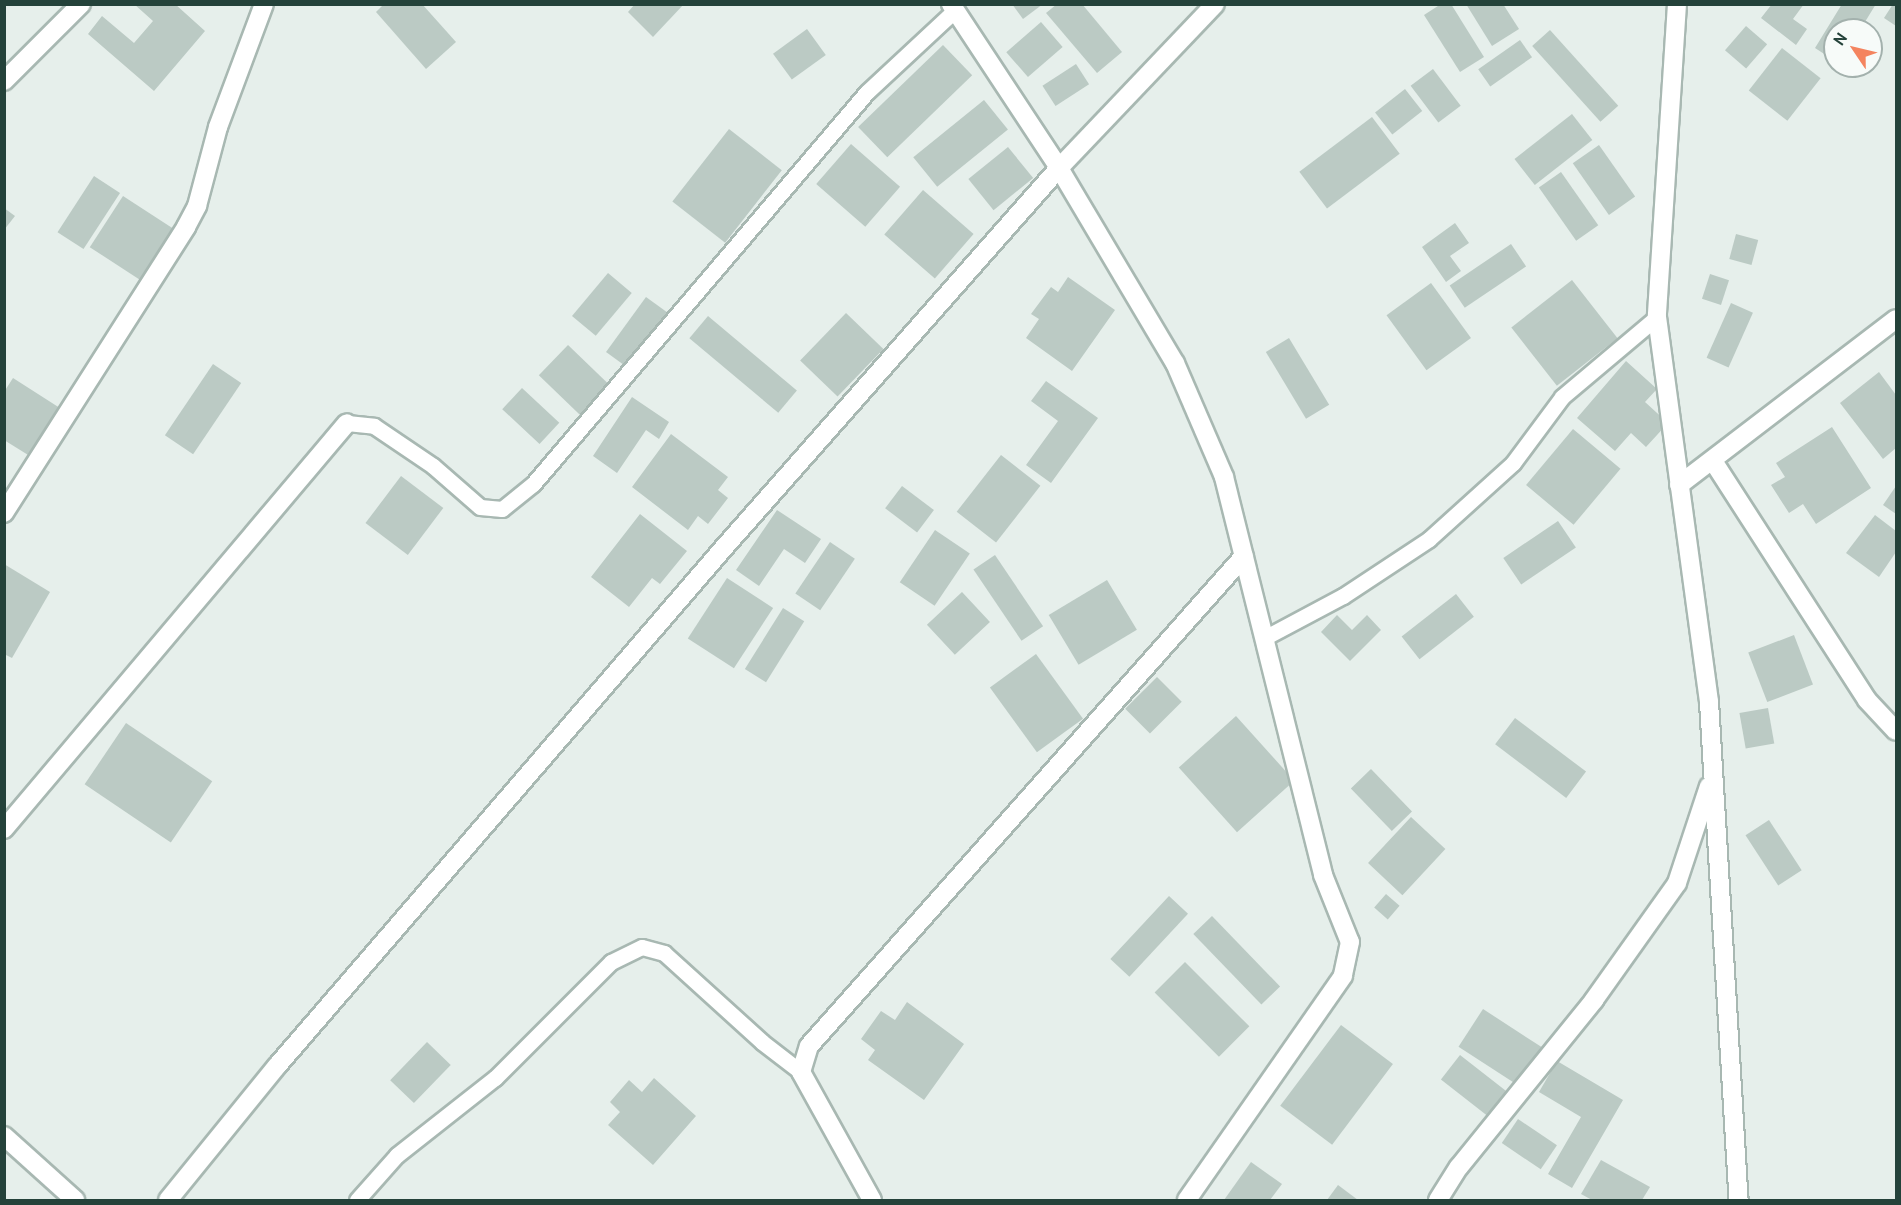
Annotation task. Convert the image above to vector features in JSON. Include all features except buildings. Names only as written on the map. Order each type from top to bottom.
[{"type":"street","points":[[4,81],[81,4]]},
{"type":"street","points":[[4,513],[186,227],[197,206],[218,127],[264,4]]},
{"type":"street","points":[[168,1200],[277,1066],[612,677],[1059,168],[1215,4]]},
{"type":"street","points":[[1677,4],[1657,317],[1709,702],[1739,1200]]},
{"type":"street","points":[[952,8],[1059,168],[1175,363],[1224,477],[1323,875],[1350,942],[1343,976],[1187,1200]]},
{"type":"street","points":[[1679,485],[1896,319]]},
{"type":"street","points":[[4,829],[347,423]]},
{"type":"street","points":[[1713,461],[1867,700],[1896,731]]},
{"type":"street","points":[[872,1200],[801,1072],[809,1046],[1244,556]]},
{"type":"street","points":[[1438,1200],[1459,1167],[1594,1000],[1677,883],[1712,776]]},
{"type":"street","points":[[4,1136],[75,1200]]},
{"type":"lane","points":[[347,423],[374,426],[433,466],[480,507],[502,509],[533,484],[867,92],[952,8]]},
{"type":"lane","points":[[1264,638],[1343,596],[1429,539],[1513,463],[1562,397],[1657,317]]},
{"type":"lane","points":[[357,1200],[397,1155],[495,1078],[611,962],[642,947],[664,953],[762,1042],[801,1072]]}]
